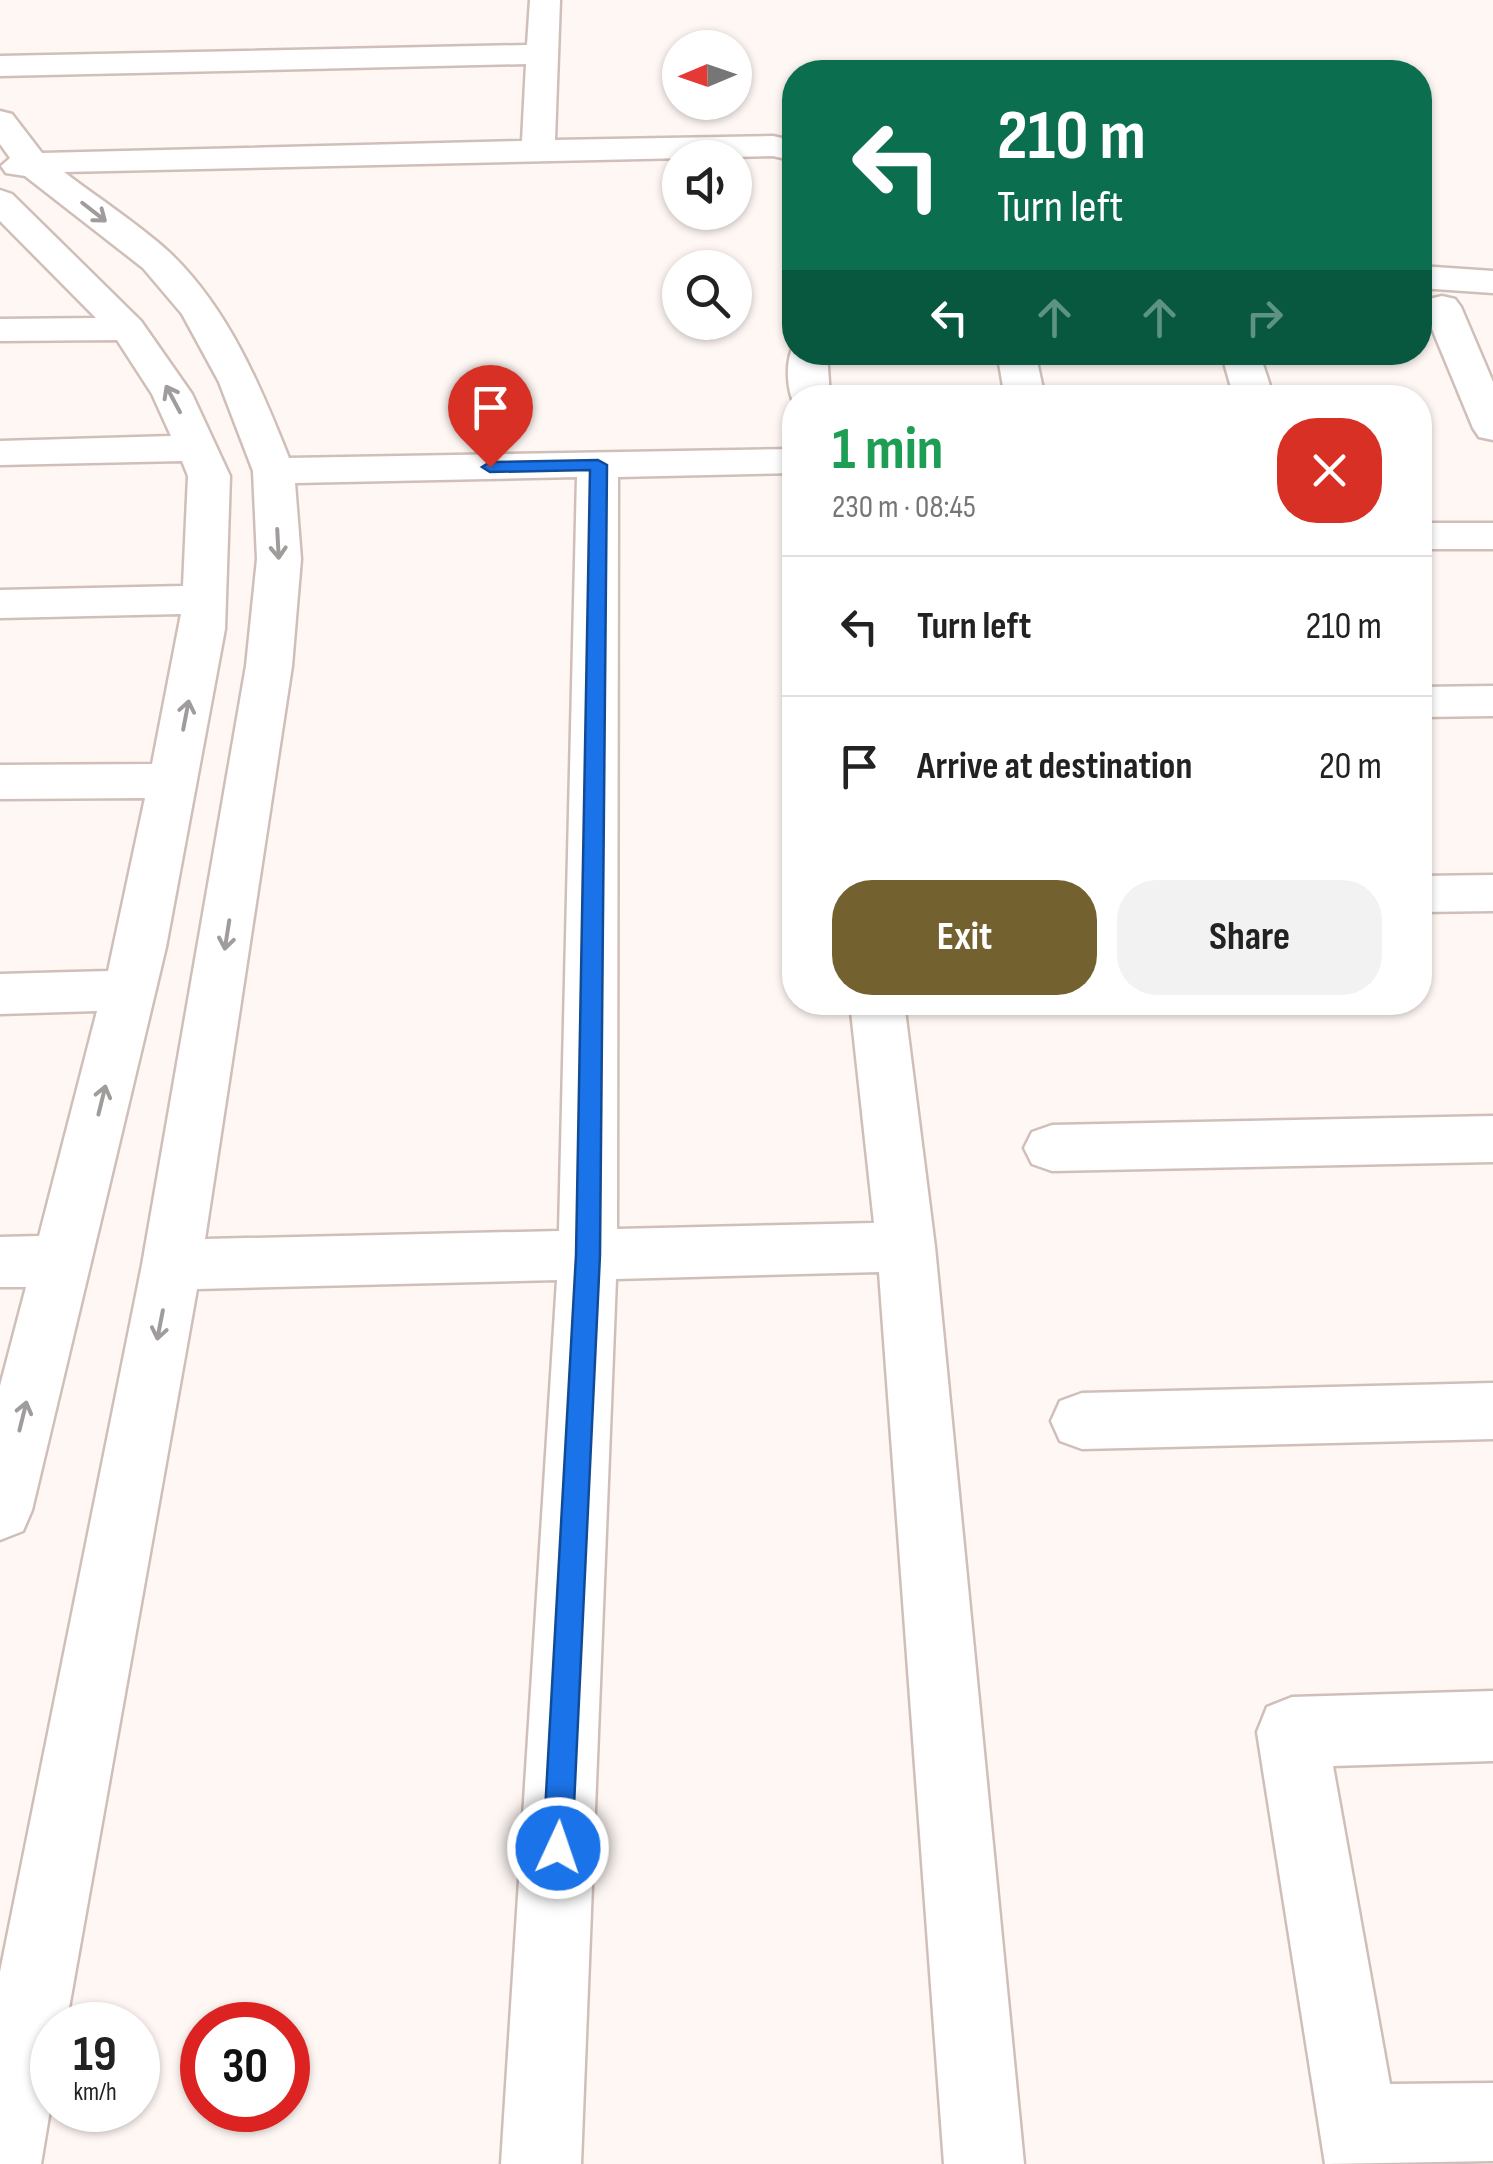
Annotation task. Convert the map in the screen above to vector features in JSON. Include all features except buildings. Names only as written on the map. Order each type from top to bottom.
[{"type":"street","points":[[538,151],[545,0]]},
{"type":"street","points":[[0,66],[543,54]]},
{"type":"street","points":[[8,164],[782,148]]},
{"type":"street","points":[[0,1510],[129,990],[204,629],[209,476],[172,394],[8,164]]},
{"type":"street","points":[[0,2164],[172,1265],[237,872],[268,666],[279,559],[274,471],[240,382],[199,310],[156,260],[8,164]]},
{"type":"street","points":[[1432,296],[1493,282]]},
{"type":"street","points":[[1432,298],[1493,311]]},
{"type":"street","points":[[1432,307],[1493,428]]},
{"type":"street","points":[[5,312],[46,329],[128,329]]},
{"type":"street","points":[[0,453],[197,448]]},
{"type":"street","points":[[274,471],[782,461]]},
{"type":"street","points":[[541,2164],[588,1255],[598,465]]},
{"type":"street","points":[[1432,536],[1493,536]]},
{"type":"street","points":[[0,604],[204,600]]},
{"type":"street","points":[[1432,702],[1493,701]]},
{"type":"street","points":[[0,782],[173,781]]},
{"type":"street","points":[[152,886],[237,872]]},
{"type":"street","points":[[1432,894],[1493,893]]},
{"type":"street","points":[[0,994],[129,990]]},
{"type":"street","points":[[879,1015],[906,1247],[984,2164]]},
{"type":"street","points":[[1052,1148],[1493,1139]]},
{"type":"street","points":[[172,1265],[906,1247]]},
{"type":"street","points":[[0,1262],[62,1261]]},
{"type":"street","points":[[1082,1420],[1493,1412]]},
{"type":"street","points":[[1493,1726],[1292,1732],[1361,2144],[1493,2122]]},
{"type":"route","points":[[490,467],[598,465],[588,1255],[558,1848]]}]
